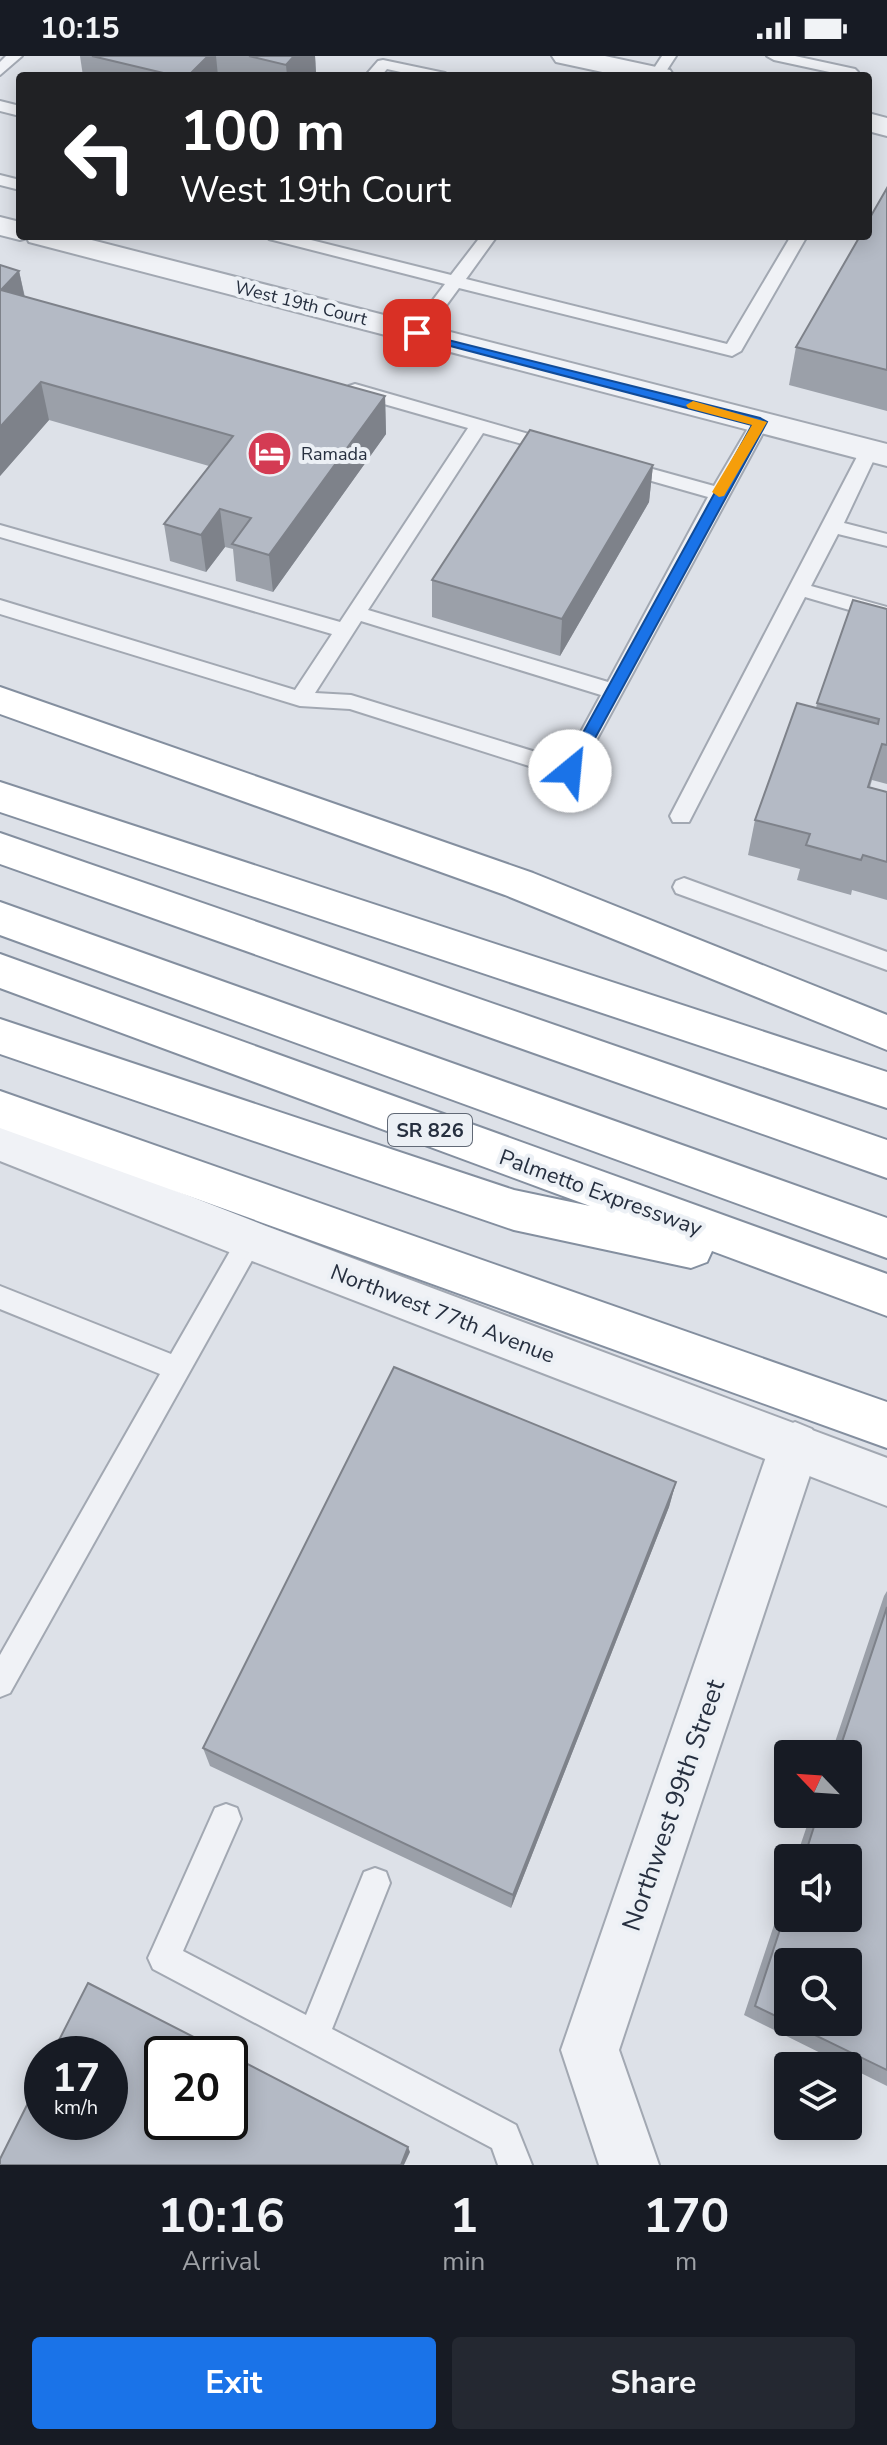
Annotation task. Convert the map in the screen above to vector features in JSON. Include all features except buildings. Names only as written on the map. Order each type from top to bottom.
[{"type":"highway","points":[[0,700],[519,884],[887,1033]]},
{"type":"highway","points":[[0,797],[887,1090]]},
{"type":"highway","points":[[0,848],[887,1159]]},
{"type":"highway","points":[[0,918],[887,1238]]},
{"type":"highway","name":"Palmetto Expressway","points":[[0,971],[874,1290]]},
{"type":"highway","points":[[0,1036],[514,1210],[874,1290]]},
{"type":"highway","points":[[0,1109],[887,1425]]},
{"type":"street","points":[[566,56],[612,71]]},
{"type":"street","name":"West 19th Court","points":[[56,240],[878,453]]},
{"type":"street","name":"Northwest 77th Avenue","points":[[0,1141],[250,1240],[887,1482]]},
{"type":"street","name":"Northwest 99th Street","points":[[629,2165],[590,2050],[795,1445]]},
{"type":"lane","points":[[0,70],[15,56]]},
{"type":"lane","points":[[774,56],[850,72]]},
{"type":"lane","points":[[376,72],[383,64],[421,72]]},
{"type":"lane","points":[[292,240],[732,351],[797,240]]},
{"type":"lane","points":[[417,333],[486,240]]},
{"type":"lane","points":[[340,385],[568,451]]},
{"type":"lane","points":[[0,607],[300,699],[351,702],[570,771],[760,422]]},
{"type":"lane","points":[[300,699],[478,426]]},
{"type":"lane","points":[[681,816],[833,526],[878,453]]},
{"type":"lane","points":[[598,460],[719,494]]},
{"type":"lane","points":[[833,526],[887,540]]},
{"type":"lane","points":[[0,531],[613,691]]},
{"type":"lane","points":[[800,589],[887,614]]},
{"type":"lane","points":[[684,887],[887,961]]},
{"type":"lane","points":[[0,1683],[250,1240]]},
{"type":"lane","points":[[0,1297],[177,1369]]},
{"type":"lane","points":[[226,1819],[164,1958],[504,2137],[515,2165]]},
{"type":"lane","points":[[313,2037],[375,1883]]},
{"type":"slow traffic","points":[[693,405],[760,422],[719,492]]},
{"type":"place","name":"Ramada","points":[[270,454]]},
{"type":"route","points":[[417,333],[760,422],[570,771]]}]
